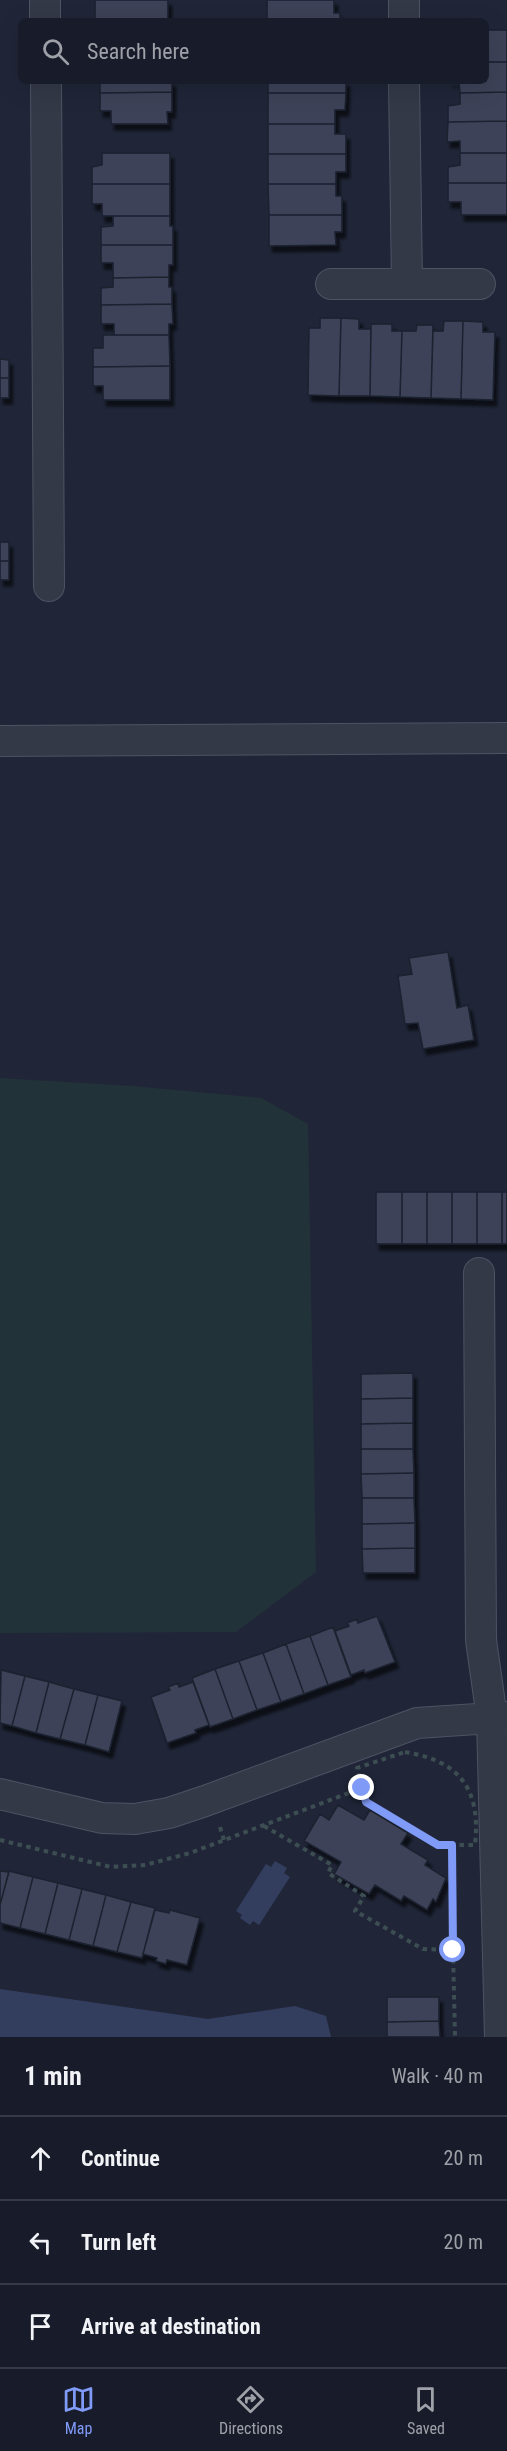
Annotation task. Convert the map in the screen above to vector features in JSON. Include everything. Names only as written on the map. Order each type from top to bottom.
[{"type":"lane","points":[[45,0],[45,18]]},
{"type":"lane","points":[[404,0],[404,18]]},
{"type":"lane","points":[[46,84],[49,586]]},
{"type":"lane","points":[[404,84],[407,283]]},
{"type":"lane","points":[[331,284],[480,284]]},
{"type":"lane","points":[[0,741],[507,738]]},
{"type":"lane","points":[[480,1273],[481,1640],[499,1718],[500,2037]]},
{"type":"lane","points":[[0,1794],[102,1818],[135,1820],[169,1813],[205,1801],[417,1723],[499,1718]]},
{"type":"path","points":[[405,1752],[425,1755],[450,1766],[468,1786],[474,1810],[476,1834],[475,1845],[452,1845],[438,1845],[366,1802],[357,1768],[405,1752]]},
{"type":"path","points":[[264,1826],[332,1865],[328,1873],[364,1896],[355,1911],[423,1949],[453,1950]]},
{"type":"path","points":[[452,1845],[455,2037]]},
{"type":"shaded area","points":[[0,1078],[132,1086],[261,1098],[308,1124],[316,1572],[236,1632],[0,1633]]},
{"type":"water","points":[[275,1861],[287,1868],[284,1873],[290,1877],[259,1925],[253,1921],[250,1925],[240,1918],[242,1915],[236,1911],[266,1864],[271,1867]]},
{"type":"water","points":[[0,1989],[208,2019],[295,2006],[326,2016],[331,2037],[0,2037]]},
{"type":"building","points":[[95,0],[168,0],[168,18],[95,18]]},
{"type":"building","points":[[267,0],[334,0],[334,13],[340,13],[340,18],[267,18]]},
{"type":"building","points":[[489,30],[507,30],[507,62],[489,62]]},
{"type":"building","points":[[489,62],[507,62],[507,92],[460,93],[459,84],[489,84]]},
{"type":"building","points":[[100,84],[172,84],[172,92],[100,93]]},
{"type":"building","points":[[268,84],[346,84],[346,93],[268,93]]},
{"type":"building","points":[[172,92],[172,112],[167,112],[168,124],[111,124],[111,111],[100,111],[100,93]]},
{"type":"building","points":[[507,92],[507,121],[448,122],[448,106],[460,104],[460,93]]},
{"type":"building","points":[[268,93],[346,93],[345,110],[335,110],[335,124],[268,124]]},
{"type":"building","points":[[507,121],[507,153],[460,153],[460,141],[447,142],[448,122]]},
{"type":"building","points":[[268,124],[335,124],[335,134],[346,134],[346,154],[268,154]]},
{"type":"building","points":[[102,153],[170,153],[170,184],[92,184],[92,167],[102,165]]},
{"type":"building","points":[[460,153],[507,153],[507,183],[448,183],[448,167],[460,165]]},
{"type":"building","points":[[268,154],[346,154],[346,172],[336,172],[336,184],[268,184]]},
{"type":"building","points":[[448,183],[507,183],[507,215],[461,215],[461,202],[448,202]]},
{"type":"building","points":[[92,184],[170,184],[170,216],[102,216],[102,204],[92,204]]},
{"type":"building","points":[[268,184],[336,184],[336,196],[342,196],[342,215],[269,215]]},
{"type":"building","points":[[269,215],[342,215],[342,232],[335,232],[336,245],[269,246]]},
{"type":"building","points":[[113,216],[170,216],[170,226],[173,226],[173,245],[101,245],[101,227],[113,226]]},
{"type":"building","points":[[101,245],[173,245],[173,265],[169,265],[169,277],[113,278],[113,263],[101,263]]},
{"type":"building","points":[[169,277],[169,287],[172,287],[172,304],[101,305],[101,288],[113,287],[113,278]]},
{"type":"building","points":[[172,304],[173,324],[169,324],[169,335],[114,335],[114,324],[101,324],[101,305]]},
{"type":"building","points":[[320,318],[341,318],[339,396],[308,395],[309,328],[320,328]]},
{"type":"building","points":[[341,318],[359,319],[359,329],[371,329],[370,396],[339,396]]},
{"type":"building","points":[[444,321],[463,321],[461,399],[431,398],[433,331],[443,331]]},
{"type":"building","points":[[463,321],[483,322],[483,332],[495,332],[493,400],[461,399]]},
{"type":"building","points":[[371,324],[392,324],[392,331],[402,331],[400,397],[370,396]]},
{"type":"building","points":[[417,325],[433,325],[431,398],[400,397],[402,331],[416,331]]},
{"type":"building","points":[[103,335],[169,335],[170,366],[93,367],[93,348],[103,348]]},
{"type":"building","points":[[0,359],[9,360],[9,378],[0,378]]},
{"type":"building","points":[[170,366],[170,400],[103,400],[103,386],[93,386],[93,367]]},
{"type":"building","points":[[0,378],[9,378],[9,398],[0,398]]},
{"type":"building","points":[[0,542],[9,542],[9,561],[0,561]]},
{"type":"building","points":[[0,561],[9,561],[9,580],[0,580]]},
{"type":"building","points":[[448,952],[457,1008],[468,1005],[474,1040],[423,1049],[418,1023],[405,1024],[398,976],[412,974],[409,958]]},
{"type":"building","points":[[376,1192],[402,1192],[402,1244],[376,1244]]},
{"type":"building","points":[[402,1192],[427,1192],[427,1244],[402,1244]]},
{"type":"building","points":[[427,1192],[452,1192],[452,1244],[427,1244]]},
{"type":"building","points":[[452,1192],[477,1192],[477,1244],[452,1244]]},
{"type":"building","points":[[477,1192],[502,1192],[502,1244],[477,1244]]},
{"type":"building","points":[[502,1192],[507,1192],[507,1244],[502,1244]]},
{"type":"building","points":[[413,1373],[413,1398],[361,1399],[361,1374]]},
{"type":"building","points":[[413,1398],[413,1423],[361,1424],[361,1399]]},
{"type":"building","points":[[413,1423],[413,1449],[361,1449],[361,1424]]},
{"type":"building","points":[[361,1449],[413,1449],[414,1473],[361,1474]]},
{"type":"building","points":[[414,1473],[414,1498],[362,1498],[361,1474]]},
{"type":"building","points":[[362,1498],[414,1498],[415,1523],[362,1524]]},
{"type":"building","points":[[415,1523],[415,1548],[362,1549],[362,1524]]},
{"type":"building","points":[[415,1548],[415,1573],[363,1573],[362,1549]]},
{"type":"building","points":[[377,1616],[395,1662],[365,1673],[364,1670],[351,1675],[335,1631],[349,1626],[347,1623],[357,1619],[358,1623]]},
{"type":"building","points":[[333,1627],[351,1677],[328,1685],[310,1636]]},
{"type":"building","points":[[310,1636],[328,1685],[304,1694],[286,1644]]},
{"type":"building","points":[[286,1644],[304,1694],[281,1702],[263,1653]]},
{"type":"building","points":[[263,1653],[281,1702],[257,1710],[239,1661]]},
{"type":"building","points":[[239,1661],[257,1710],[233,1719],[215,1669]]},
{"type":"building","points":[[215,1669],[233,1719],[210,1727],[192,1678]]},
{"type":"building","points":[[1,1670],[25,1676],[12,1726],[0,1723]]},
{"type":"building","points":[[25,1676],[49,1682],[36,1733],[12,1726]]},
{"type":"building","points":[[49,1682],[74,1689],[60,1739],[36,1733]]},
{"type":"building","points":[[193,1682],[209,1725],[195,1730],[196,1733],[167,1743],[151,1697],[170,1690],[168,1687],[178,1683],[179,1687]]},
{"type":"building","points":[[74,1689],[98,1695],[85,1745],[60,1739]]},
{"type":"building","points":[[98,1695],[122,1701],[109,1752],[85,1745]]},
{"type":"building","points":[[338,1805],[364,1820],[370,1810],[408,1833],[401,1844],[428,1860],[425,1865],[446,1878],[436,1902],[433,1899],[427,1910],[404,1896],[401,1901],[375,1885],[369,1894],[334,1874],[341,1862],[304,1841],[320,1814],[329,1820]]},
{"type":"building","points":[[0,1871],[9,1872],[0,1905]]},
{"type":"building","points":[[9,1871],[33,1877],[20,1928],[0,1923],[0,1905]]},
{"type":"building","points":[[33,1877],[58,1883],[45,1934],[20,1928]]},
{"type":"building","points":[[58,1883],[82,1889],[69,1940],[45,1934]]},
{"type":"building","points":[[82,1889],[106,1895],[93,1946],[69,1940]]},
{"type":"building","points":[[106,1895],[131,1902],[117,1952],[93,1946]]},
{"type":"building","points":[[131,1902],[155,1908],[142,1958],[117,1952]]},
{"type":"building","points":[[155,1910],[169,1913],[170,1910],[200,1918],[187,1965],[167,1960],[166,1964],[156,1961],[157,1958],[143,1954]]},
{"type":"building","points":[[387,1997],[439,1997],[439,2021],[387,2022]]},
{"type":"building","points":[[439,2021],[440,2037],[387,2037],[387,2022]]},
{"type":"route","points":[[362,1788],[366,1802],[438,1845],[452,1845],[453,1950]]}]
